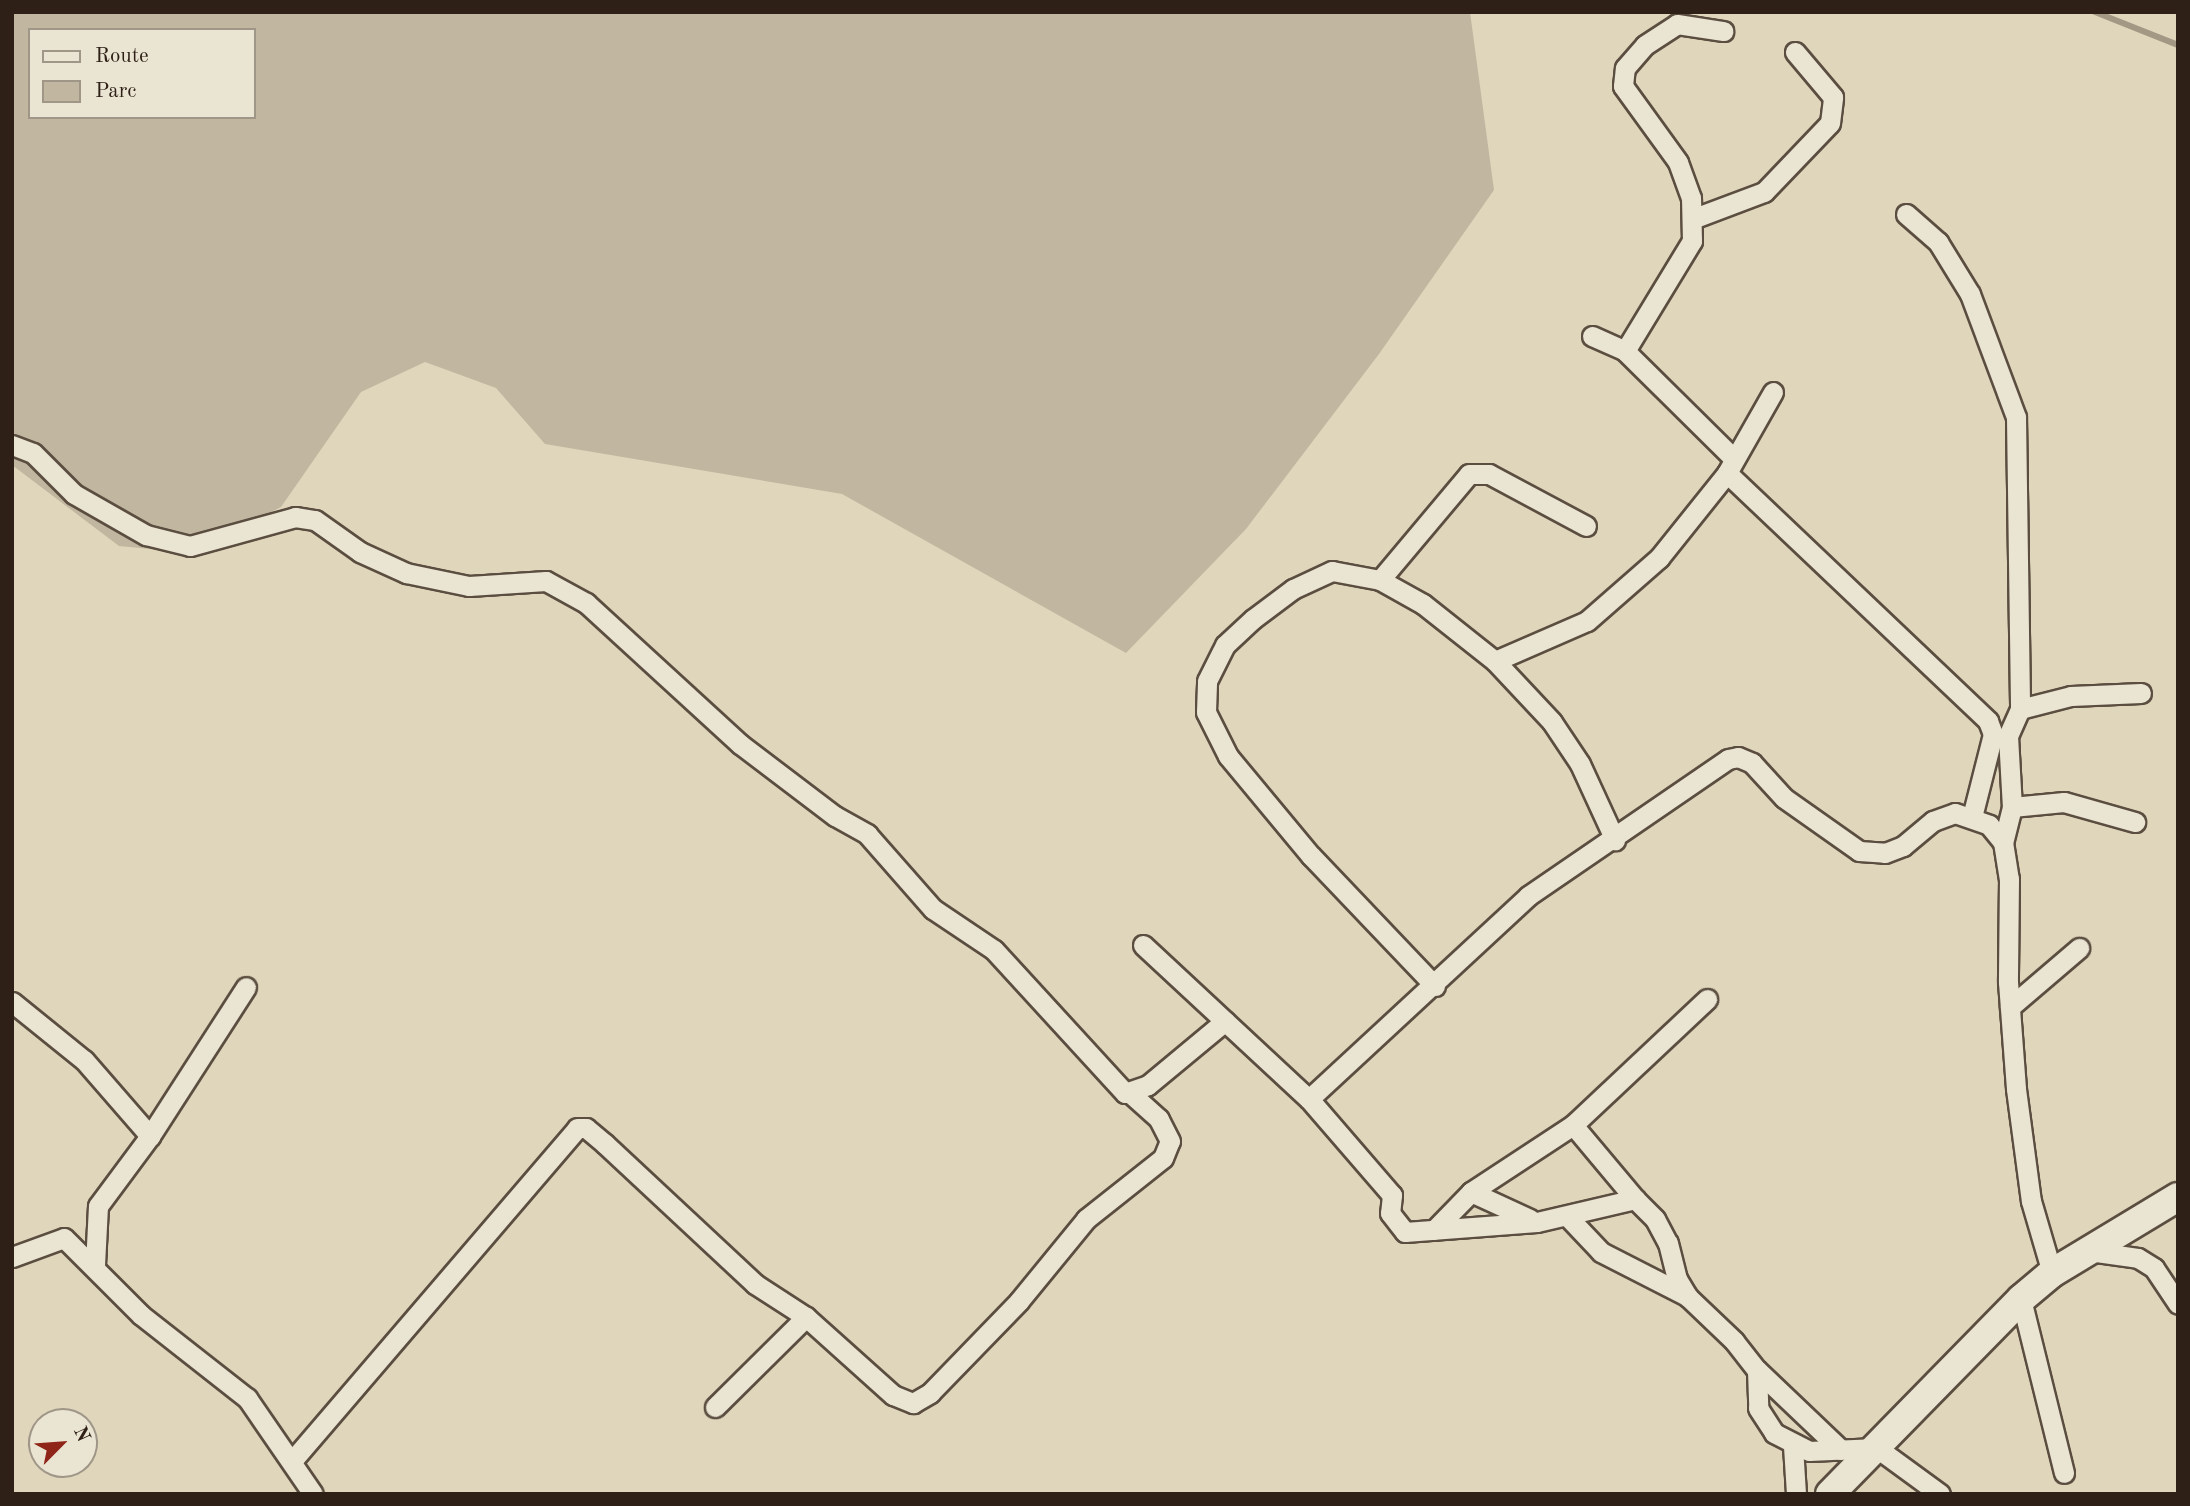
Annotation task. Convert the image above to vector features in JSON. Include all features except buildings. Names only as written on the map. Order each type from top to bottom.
[{"type":"street","points":[[1625,351],[1692,241],[1692,219],[1691,198],[1678,162],[1623,86],[1625,68],[1645,46],[1677,24],[1723,31]]},
{"type":"street","points":[[1692,219],[1764,192],[1830,123],[1833,97],[1795,52]]},
{"type":"street","points":[[1906,214],[1938,242],[1970,294],[2016,417],[2020,709],[2001,735],[1972,817]]},
{"type":"street","points":[[1592,336],[1625,351],[1731,466],[2001,735],[2012,807],[2003,842],[2009,880],[2010,1007],[2031,1201],[2052,1273]]},
{"type":"street","points":[[1495,661],[1587,621],[1659,558],[1731,466],[1773,393]]},
{"type":"street","points":[[12,445],[33,453],[74,494],[146,536],[190,546],[295,517],[305,519],[406,573],[469,586],[546,581],[586,603],[740,744],[835,816],[867,834],[933,909],[994,950],[1077,1046],[1125,1093],[1131,1094],[1159,1119],[1170,1141],[1163,1158],[1086,1219],[1018,1301],[930,1393],[913,1403],[893,1395],[806,1317],[755,1284],[605,1144],[586,1128],[577,1128],[292,1461]]},
{"type":"street","points":[[1380,580],[1469,474],[1489,474],[1586,526]]},
{"type":"street","points":[[1435,986],[1311,856],[1228,756],[1206,712],[1207,681],[1225,645],[1253,619],[1293,589],[1332,571],[1380,580],[1423,604],[1495,661],[1552,722],[1580,764],[1615,840]]},
{"type":"street","points":[[2020,709],[2071,696],[2141,692]]},
{"type":"street","points":[[1309,1099],[1435,986],[1528,896],[1615,840],[1708,772],[1738,757],[1752,763],[1784,798],[1859,850],[1885,853],[1903,846],[1933,821],[1955,813],[1989,825],[2003,842]]},
{"type":"street","points":[[2012,807],[2064,803],[2135,822]]},
{"type":"street","points":[[1143,945],[1309,1099],[1392,1195],[1390,1213],[1396,1225],[1405,1232],[1537,1222],[1635,1199]]},
{"type":"street","points":[[2010,1007],[2079,948]]},
{"type":"street","points":[[95,1265],[98,1206],[150,1136],[246,988]]},
{"type":"street","points":[[1434,1230],[1471,1192],[1573,1125],[1707,999]]},
{"type":"street","points":[[12,1002],[84,1060],[150,1136]]},
{"type":"street","points":[[1131,1094],[1148,1086],[1225,1021]]},
{"type":"street","points":[[1573,1125],[1655,1219],[1688,1297]]},
{"type":"street","points":[[1471,1192],[1537,1222]]},
{"type":"street","points":[[1830,1494],[2021,1299],[2052,1273],[2178,1197]]},
{"type":"street","points":[[1567,1216],[1601,1252],[1688,1297],[1734,1340],[1757,1370],[1840,1450]]},
{"type":"street","points":[[12,1257],[64,1238],[95,1265],[141,1315],[247,1398],[313,1494]]},
{"type":"street","points":[[2089,1251],[2138,1258],[2154,1268],[2178,1304]]},
{"type":"street","points":[[2021,1299],[2064,1473]]},
{"type":"street","points":[[715,1407],[806,1317]]},
{"type":"street","points":[[1757,1370],[1758,1408],[1774,1433],[1793,1446],[1809,1451],[1877,1448],[1940,1494]]},
{"type":"street","points":[[1793,1446],[1796,1494]]},
{"type":"green space","points":[[12,12],[1470,12],[1494,190],[1379,354],[1246,529],[1126,653],[842,494],[545,444],[496,388],[425,362],[361,392],[281,507],[191,553],[119,546],[12,465]]},
{"type":"waterway","points":[[2095,12],[2178,45]]}]
